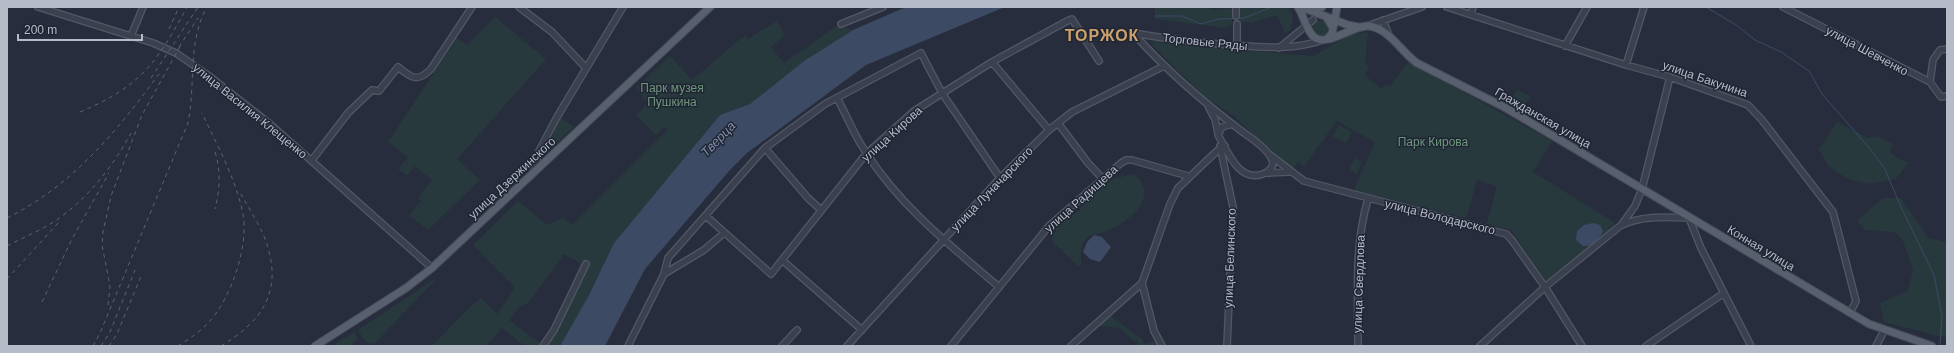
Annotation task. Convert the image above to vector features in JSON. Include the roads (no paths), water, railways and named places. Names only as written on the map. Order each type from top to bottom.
[{"type":"main road","name":"улица Дзержинского","points":[[315,346],[406,288],[432,268],[710,7]]},
{"type":"main road","points":[[1322,7],[1301,7],[1303,16],[1332,23],[1333,29]]},
{"type":"main road","name":"Гражданская улица","points":[[1301,7],[1317,19],[1334,20],[1352,27],[1365,26],[1379,29],[1389,36],[1406,54],[1417,62],[1504,107],[1689,218]]},
{"type":"main road","points":[[1327,7],[1317,19],[1310,32],[1316,39],[1325,39],[1365,26]]},
{"type":"main road","points":[[1325,39],[1332,34],[1337,7]]},
{"type":"main road","name":"Конная улица","points":[[1689,218],[1850,313],[1884,330],[1932,346]]},
{"type":"street","name":"улица Василия Клещенко","points":[[38,7],[168,49],[209,76],[270,124],[312,160],[432,268]]},
{"type":"street","points":[[131,36],[143,7]]},
{"type":"street","points":[[312,160],[348,113],[372,90],[379,91],[398,67],[409,76],[416,78],[424,76],[439,58],[472,7]]},
{"type":"street","points":[[520,7],[552,32],[586,68]]},
{"type":"street","points":[[533,173],[541,146],[623,7]]},
{"type":"street","points":[[841,24],[883,7]]},
{"type":"street","points":[[1236,7],[1236,16]]},
{"type":"street","points":[[1365,26],[1422,7]]},
{"type":"street","name":"улица Бакунина","points":[[1447,7],[1565,46],[1670,77],[1748,105],[1762,120],[1833,212],[1856,301],[1850,313]]},
{"type":"street","points":[[1471,14],[1473,7]]},
{"type":"street","points":[[1565,46],[1587,7]]},
{"type":"street","points":[[1626,65],[1644,7]]},
{"type":"street","name":"улица Шевченко","points":[[1783,7],[1930,82],[1941,97],[1947,96]]},
{"type":"street","points":[[1298,33],[1303,16]]},
{"type":"street","name":"улица Кирова","points":[[724,233],[771,274],[866,154],[914,111],[992,62],[1072,19],[1099,61]]},
{"type":"street","points":[[1277,48],[1284,45],[1317,19]]},
{"type":"street","name":"Гражданская улица","points":[[1383,20],[1389,36]]},
{"type":"street","points":[[1236,24],[1237,45]]},
{"type":"street","name":"Торговые Ряды","points":[[1164,66],[1133,33],[1190,42],[1277,48],[1301,47],[1325,39]]},
{"type":"street","points":[[1930,82],[1933,60],[1940,50],[1947,49]]},
{"type":"street","points":[[628,346],[664,274],[668,258],[765,148],[825,104],[921,53],[942,93],[1000,178]]},
{"type":"street","points":[[992,62],[1049,130]]},
{"type":"street","points":[[1164,66],[1203,102]]},
{"type":"street","name":"улица Луначарского","points":[[847,346],[1000,178],[1049,130],[1072,112],[1164,66]]},
{"type":"street","points":[[1620,226],[1635,206],[1642,189],[1670,77]]},
{"type":"street","points":[[837,98],[866,154],[906,203],[943,240],[1000,287]]},
{"type":"street","name":"улица Володарского","points":[[1203,102],[1290,172],[1304,181],[1368,199],[1505,233],[1511,239],[1545,287],[1582,346]]},
{"type":"street","name":"улица Белинского","points":[[1203,102],[1215,119],[1218,135],[1223,147],[1233,207],[1227,346]]},
{"type":"street","points":[[1058,123],[1088,163],[1103,179]]},
{"type":"street","points":[[1218,135],[1222,127],[1232,124]]},
{"type":"street","points":[[1071,346],[1142,283],[1170,204],[1178,188],[1188,176],[1223,147],[1243,172],[1252,175],[1290,172]]},
{"type":"street","points":[[765,148],[808,198],[821,210]]},
{"type":"street","points":[[1265,173],[1272,166],[1270,155]]},
{"type":"street","name":"улица Радищева","points":[[951,346],[1049,226],[1126,160],[1188,176]]},
{"type":"street","name":"улица Свердлова","points":[[1358,346],[1359,256],[1361,231],[1368,199]]},
{"type":"street","points":[[1635,206],[1636,215],[1641,219]]},
{"type":"street","points":[[1672,218],[1673,208]]},
{"type":"street","points":[[664,274],[704,250],[724,233],[706,216]]},
{"type":"street","points":[[1480,346],[1545,287],[1620,226],[1630,221],[1641,219],[1672,218],[1689,218],[1701,248],[1751,346]]},
{"type":"street","points":[[782,260],[862,330]]},
{"type":"street","points":[[543,346],[554,330],[586,264]]},
{"type":"street","points":[[1142,283],[1154,331],[1162,346]]},
{"type":"street","points":[[1646,346],[1724,293]]},
{"type":"street","points":[[782,346],[797,330]]},
{"type":"street","points":[[1876,346],[1884,330]]},
{"type":"water","name":"Тверца","points":[[906,7],[1005,7],[866,65],[747,153],[729,171],[645,269],[605,346],[560,346],[589,295],[614,243],[720,115],[750,104],[804,61],[853,30]]},
{"type":"water","points":[[1593,223],[1600,225],[1603,231],[1595,242],[1590,245],[1583,246],[1576,240],[1577,231],[1584,225]]},
{"type":"water","points":[[1094,235],[1102,237],[1111,247],[1100,262],[1090,259],[1083,252],[1087,242]]},
{"type":"waterway","points":[[1155,16],[1182,16],[1201,24],[1219,19],[1244,18],[1272,7]]},
{"type":"waterway","points":[[1706,7],[1736,25],[1755,40],[1781,52],[1809,71],[1822,94],[1871,150],[1885,169],[1900,205],[1934,275],[1942,316],[1940,345]]},
{"type":"railway","points":[[169,29],[179,7]]},
{"type":"railway","points":[[80,112],[118,93],[145,71],[166,44],[187,7]]},
{"type":"railway","points":[[151,78],[198,7]]},
{"type":"railway","points":[[93,346],[100,333],[188,123],[192,94],[194,49],[201,20],[207,7]]},
{"type":"railway","points":[[179,47],[198,18]]},
{"type":"railway","points":[[108,305],[110,286],[102,245],[103,232],[111,196],[142,115],[182,43]]},
{"type":"railway","points":[[7,218],[31,205],[53,190],[73,173],[109,136],[159,74]]},
{"type":"railway","points":[[178,346],[202,329],[217,312],[231,286],[241,256],[243,241],[243,214],[236,188],[226,162],[202,113]]},
{"type":"railway","points":[[7,246],[52,223],[80,201],[108,169],[131,133]]},
{"type":"railway","points":[[215,152],[219,180],[215,209]]},
{"type":"railway","points":[[42,302],[72,239],[109,173]]},
{"type":"railway","points":[[221,346],[246,328],[256,317],[264,306],[269,294],[272,280],[272,265],[266,241],[260,227],[241,194]]},
{"type":"railway","points":[[7,279],[59,222]]},
{"type":"railway","points":[[101,346],[110,332],[135,270]]},
{"type":"railway","points":[[109,346],[117,334],[142,274]]},
{"type":"district","name":"ТОРЖОК","points":[[1102,35]]},
{"type":"park label","name":"Парк музея Пушкина","points":[[672,95]]},
{"type":"park label","name":"Парк Кирова","points":[[1433,142]]}]
